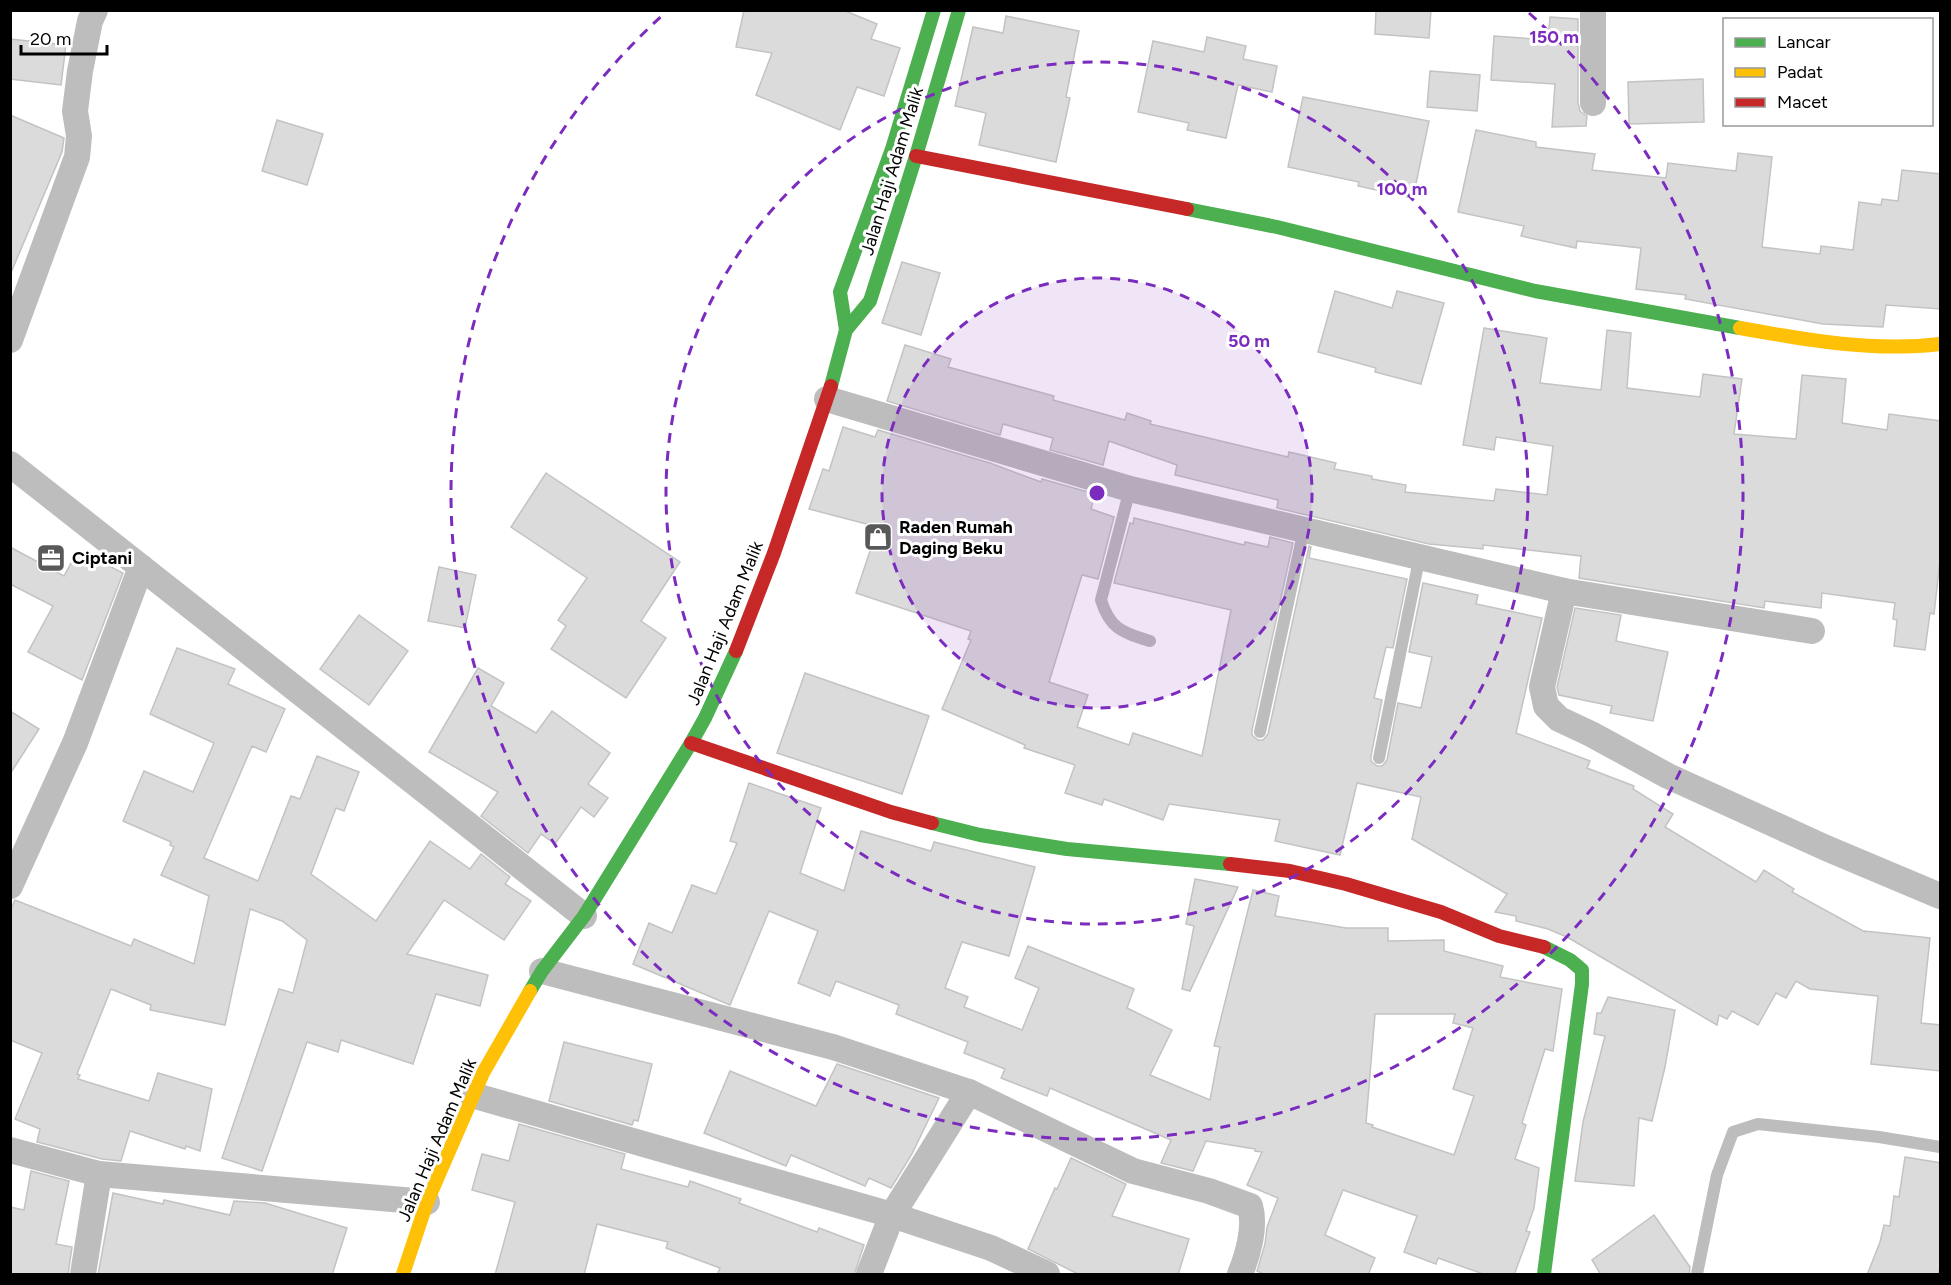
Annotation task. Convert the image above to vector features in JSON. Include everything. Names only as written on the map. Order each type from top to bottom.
[{"type":"street","points":[[10,340],[77,157],[79,136],[75,111],[76,101],[90,21],[95,10]]},
{"type":"street","points":[[846,330],[840,292],[892,149],[934,10]]},
{"type":"street","name":"Jalan Haji Adam Malik","points":[[403,1275],[427,1202],[483,1073],[542,971],[584,916],[691,743],[739,645],[774,553],[827,399],[846,330],[870,302],[916,156],[958,10]]},
{"type":"street","points":[[1593,10],[1593,103]]},
{"type":"street","points":[[916,156],[1277,227],[1547,293],[1821,343],[1914,347],[1941,344]]},
{"type":"street","points":[[827,399],[1130,489],[1420,555],[1564,591],[1812,630]]},
{"type":"street","points":[[10,464],[584,916]]},
{"type":"street","points":[[10,886],[75,743],[141,567]]},
{"type":"street","points":[[1564,591],[1542,687],[1546,706],[1559,719],[1592,734],[1668,776],[1826,848],[1941,896]]},
{"type":"street","points":[[691,743],[891,812],[980,836],[1067,849],[1154,856],[1290,872],[1346,884],[1441,912],[1499,936],[1543,947],[1570,960],[1582,970],[1582,984],[1544,1275]]},
{"type":"street","points":[[542,971],[833,1047],[969,1092],[1133,1171],[1209,1191],[1250,1206],[1254,1219],[1240,1275]]},
{"type":"street","points":[[869,1275],[892,1215],[969,1092]]},
{"type":"street","points":[[472,1095],[892,1215],[991,1248],[1047,1275]]},
{"type":"street","points":[[10,1150],[99,1174],[427,1202]]},
{"type":"street","points":[[83,1275],[99,1174]]},
{"type":"lane","points":[[1130,489],[1101,600],[1106,617],[1121,632],[1150,641]]},
{"type":"lane","points":[[1260,732],[1304,529]]},
{"type":"lane","points":[[1379,758],[1420,555]]},
{"type":"lane","points":[[1697,1275],[1717,1175],[1733,1132],[1758,1124],[1879,1137],[1941,1147]]},
{"type":"building","points":[[744,10],[843,10],[877,24],[871,39],[900,48],[884,96],[857,87],[840,130],[756,95],[772,53],[736,47]]},
{"type":"building","points":[[1376,10],[1431,10],[1429,38],[1375,34]]},
{"type":"building","points":[[1006,16],[1079,31],[1066,97],[1070,98],[1056,162],[979,145],[986,113],[955,106],[973,27],[1003,33]]},
{"type":"building","points":[[1550,17],[1578,19],[1578,103],[1580,111],[1587,116],[1586,126],[1552,127],[1555,84],[1491,80],[1494,36],[1548,40]]},
{"type":"building","points":[[1207,37],[1246,46],[1243,59],[1277,66],[1272,92],[1238,85],[1226,138],[1187,130],[1189,123],[1138,112],[1153,41],[1204,52]]},
{"type":"building","points":[[10,39],[66,45],[61,85],[10,79]]},
{"type":"building","points":[[1430,71],[1480,75],[1477,111],[1427,107]]},
{"type":"building","points":[[1703,79],[1704,122],[1629,124],[1628,82]]},
{"type":"building","points":[[1303,97],[1429,121],[1413,198],[1358,186],[1359,182],[1288,167]]},
{"type":"building","points":[[10,115],[64,138],[62,152],[10,275]]},
{"type":"building","points":[[277,120],[323,134],[307,185],[262,171]]},
{"type":"building","points":[[1476,130],[1536,142],[1536,147],[1595,154],[1592,170],[1666,178],[1668,163],[1736,171],[1738,153],[1772,157],[1762,247],[1820,254],[1821,246],[1853,250],[1859,202],[1881,205],[1882,199],[1898,201],[1902,170],[1941,174],[1941,309],[1886,305],[1883,327],[1823,324],[1685,299],[1686,295],[1636,289],[1641,248],[1577,241],[1576,248],[1521,236],[1524,226],[1458,212]]},
{"type":"building","points":[[902,262],[940,273],[921,335],[882,323]]},
{"type":"building","points":[[1335,291],[1392,308],[1397,291],[1444,303],[1421,384],[1375,372],[1376,368],[1318,352]]},
{"type":"building","points":[[1484,328],[1547,338],[1540,383],[1601,390],[1607,330],[1631,333],[1627,388],[1700,397],[1703,374],[1742,379],[1734,434],[1796,439],[1802,375],[1846,379],[1842,423],[1887,430],[1889,414],[1941,421],[1941,551],[1934,614],[1930,613],[1925,650],[1894,646],[1897,620],[1893,619],[1895,603],[1822,593],[1821,608],[1765,601],[1764,608],[1579,578],[1581,556],[1483,545],[1483,549],[1429,544],[1277,508],[1278,500],[1175,475],[1177,465],[1109,441],[1103,465],[1050,450],[1053,438],[1003,424],[1000,435],[887,401],[905,345],[951,359],[948,367],[1054,396],[1053,400],[1125,420],[1127,413],[1151,421],[1150,424],[1288,457],[1289,452],[1336,463],[1334,469],[1406,485],[1405,492],[1494,501],[1496,489],[1547,495],[1553,446],[1496,437],[1494,450],[1463,445]]},
{"type":"building","points":[[843,427],[875,437],[878,430],[990,463],[1041,482],[1042,479],[1095,494],[1091,509],[1114,517],[1098,579],[1082,575],[1049,682],[1088,695],[1077,727],[1129,745],[1133,733],[1202,756],[1231,610],[1114,583],[1130,523],[1133,524],[1134,518],[1244,545],[1245,542],[1268,547],[1270,537],[1293,543],[1252,730],[1252,735],[1258,740],[1263,740],[1268,734],[1309,546],[1311,547],[1309,558],[1407,579],[1393,648],[1386,647],[1374,698],[1382,700],[1371,756],[1371,761],[1377,766],[1382,766],[1387,760],[1398,703],[1421,708],[1432,657],[1409,652],[1423,583],[1478,595],[1476,604],[1542,618],[1516,733],[1590,761],[1587,768],[1634,786],[1633,789],[1673,814],[1665,827],[1756,882],[1764,870],[1794,889],[1792,892],[1865,932],[1930,938],[1921,1023],[1941,1025],[1941,1071],[1871,1064],[1878,996],[1810,989],[1796,981],[1786,998],[1776,993],[1758,1025],[1732,1011],[1727,1019],[1719,1015],[1717,1025],[1567,937],[1548,929],[1516,921],[1516,916],[1495,912],[1507,894],[1412,839],[1421,797],[1357,783],[1340,855],[1275,841],[1280,820],[1169,804],[1163,820],[1104,799],[1102,805],[1065,793],[1075,765],[1024,748],[1025,745],[942,709],[971,640],[968,639],[971,631],[856,593],[878,527],[809,509],[823,469],[829,471]]},
{"type":"building","points":[[546,473],[680,562],[641,621],[666,638],[626,698],[551,649],[566,626],[558,620],[587,578],[511,527]]},
{"type":"building","points":[[10,547],[64,576],[78,550],[123,573],[82,680],[28,652],[53,606],[10,584]]},
{"type":"building","points":[[439,567],[476,575],[465,628],[428,621]]},
{"type":"building","points":[[1575,608],[1621,615],[1616,641],[1668,652],[1653,721],[1610,713],[1612,706],[1559,695],[1557,687]]},
{"type":"building","points":[[359,615],[408,651],[369,705],[320,669]]},
{"type":"building","points":[[177,648],[235,669],[228,684],[285,709],[266,752],[252,746],[204,858],[258,881],[291,796],[300,799],[317,756],[359,772],[344,811],[336,808],[311,874],[376,921],[430,841],[470,869],[481,854],[510,877],[505,884],[531,901],[504,940],[444,900],[407,954],[488,975],[480,1006],[436,994],[413,1064],[341,1040],[338,1052],[307,1042],[262,1171],[222,1158],[279,989],[293,993],[307,940],[282,921],[250,909],[225,1025],[150,1010],[151,1005],[111,989],[77,1074],[80,1075],[78,1079],[149,1101],[158,1073],[212,1089],[200,1151],[186,1146],[185,1149],[130,1131],[121,1161],[102,1159],[37,1142],[40,1129],[15,1119],[42,1053],[10,1040],[10,911],[15,900],[131,946],[134,939],[194,964],[209,896],[161,875],[174,847],[170,845],[171,842],[123,821],[144,771],[193,792],[214,743],[150,714]]},
{"type":"building","points":[[478,668],[504,683],[491,706],[536,733],[552,711],[610,753],[588,784],[608,798],[594,817],[581,807],[555,844],[541,834],[528,853],[481,816],[498,792],[429,752]]},
{"type":"building","points":[[805,673],[929,716],[902,794],[777,753]]},
{"type":"building","points":[[10,711],[39,729],[10,774]]},
{"type":"building","points":[[749,783],[821,808],[800,873],[844,891],[861,831],[931,851],[934,842],[1035,867],[1009,956],[962,942],[945,988],[968,997],[964,1007],[1022,1030],[1039,988],[1015,978],[1028,946],[1134,989],[1127,1008],[1172,1030],[1150,1075],[1210,1100],[1220,1047],[1214,1046],[1253,890],[1279,896],[1275,916],[1346,928],[1388,928],[1388,941],[1444,940],[1444,951],[1503,966],[1500,977],[1562,989],[1553,1051],[1545,1049],[1522,1123],[1526,1125],[1515,1159],[1539,1168],[1534,1208],[1526,1231],[1530,1232],[1514,1275],[1486,1275],[1438,1258],[1436,1264],[1404,1252],[1417,1216],[1343,1190],[1325,1235],[1375,1258],[1368,1275],[1266,1275],[1257,1271],[1265,1244],[1267,1227],[1278,1198],[1247,1185],[1262,1152],[1206,1141],[1193,1171],[1161,1163],[1171,1140],[1050,1088],[1047,1096],[1001,1078],[1005,1069],[964,1053],[968,1042],[896,1014],[899,1005],[836,981],[830,996],[798,983],[818,931],[769,911],[730,1005],[633,964],[649,923],[672,933],[692,885],[716,894],[737,843],[730,841]],"holes":[[[1375,1014],[1455,1014],[1453,1023],[1473,1028],[1453,1089],[1474,1096],[1454,1155],[1366,1123]]]},
{"type":"building","points":[[1195,879],[1238,887],[1190,991],[1182,989],[1194,926],[1186,924]]},
{"type":"building","points":[[1608,997],[1675,1010],[1652,1121],[1639,1118],[1634,1186],[1575,1181],[1583,1122],[1605,1036],[1594,1034],[1597,1013],[1601,1013]]},
{"type":"building","points":[[564,1042],[652,1064],[638,1121],[634,1120],[632,1125],[549,1101]]},
{"type":"building","points":[[837,1064],[939,1098],[912,1154],[891,1188],[869,1178],[865,1186],[791,1155],[786,1166],[704,1133],[730,1071],[816,1106]]},
{"type":"building","points":[[519,1124],[625,1154],[621,1169],[688,1187],[690,1181],[741,1199],[739,1203],[817,1232],[819,1228],[864,1245],[854,1275],[717,1275],[720,1268],[666,1248],[668,1242],[597,1224],[584,1275],[495,1275],[515,1202],[472,1190],[482,1154],[509,1161]]},
{"type":"building","points":[[1905,1157],[1941,1163],[1941,1265],[1938,1275],[1867,1275],[1884,1225],[1890,1226],[1894,1196],[1899,1197]]},
{"type":"building","points":[[1071,1158],[1126,1184],[1112,1216],[1189,1239],[1178,1275],[1080,1275],[1028,1249]]},
{"type":"building","points":[[31,1171],[69,1181],[56,1244],[72,1247],[68,1275],[10,1275],[10,1207],[24,1210]]},
{"type":"building","points":[[113,1193],[163,1204],[164,1200],[230,1215],[234,1201],[265,1203],[347,1228],[332,1275],[98,1275]]},
{"type":"building","points":[[1654,1215],[1690,1267],[1689,1275],[1601,1275],[1592,1260]]},
{"type":"traffic: fast","points":[[846,330],[840,292],[892,149],[934,10]]},
{"type":"traffic: fast","points":[[831,386],[846,330],[870,301],[959,10]]},
{"type":"traffic: fast","points":[[1187,209],[1277,227],[1535,291],[1740,328]]},
{"type":"traffic: fast","points":[[530,991],[542,971],[584,916],[691,743],[736,651]]},
{"type":"traffic: fast","points":[[932,823],[980,835],[1067,849],[1230,864]]},
{"type":"traffic: fast","points":[[1544,947],[1570,960],[1582,970],[1582,984],[1544,1274]]},
{"type":"traffic: slow","points":[[1740,328],[1865,346],[1940,344]]},
{"type":"traffic: slow","points":[[403,1274],[427,1202],[483,1073],[530,991]]},
{"type":"traffic: jam","points":[[916,156],[1187,209]]},
{"type":"traffic: jam","points":[[736,651],[774,553],[831,386]]},
{"type":"traffic: jam","points":[[691,743],[891,812],[932,823]]},
{"type":"traffic: jam","points":[[1230,864],[1290,871],[1346,884],[1441,912],[1499,936],[1544,947]]},
{"type":"place","name":"Raden Rumah Daging Beku","points":[[878,537]]},
{"type":"place","name":"Ciptani","points":[[51,558]]}]
